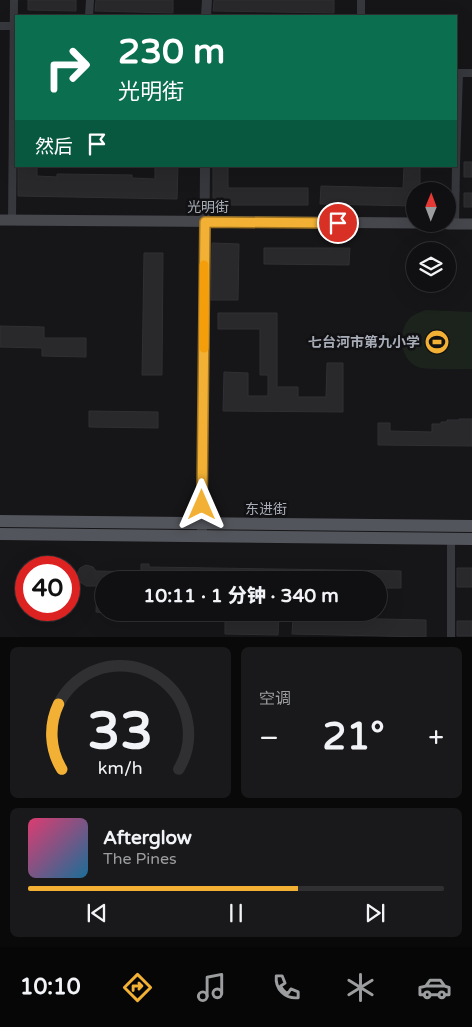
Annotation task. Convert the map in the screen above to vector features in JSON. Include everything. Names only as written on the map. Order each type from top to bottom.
[{"type":"main road","name":"光明街","points":[[0,220],[406,223]]},
{"type":"main road","points":[[456,224],[472,224]]},
{"type":"main road","name":"东进街","points":[[0,521],[472,539]]},
{"type":"main road","name":"东进街","points":[[0,534],[472,526]]},
{"type":"street","points":[[12,220],[14,0]]},
{"type":"street","points":[[89,15],[90,0]]},
{"type":"street","points":[[206,15],[207,0]]},
{"type":"street","points":[[361,0],[362,15]]},
{"type":"street","points":[[0,26],[15,26]]},
{"type":"street","points":[[457,73],[472,73]]},
{"type":"street","points":[[202,530],[205,167]]},
{"type":"street","points":[[455,182],[456,167]]},
{"type":"street","points":[[450,637],[451,539]]},
{"type":"shaded area","name":"七台河市第九小学","points":[[426,310],[472,312],[472,369],[421,368],[409,360],[405,354],[402,340],[405,325],[413,316]]},
{"type":"building","points":[[28,0],[76,0],[76,11],[28,10]]},
{"type":"building","points":[[96,0],[173,0],[173,13],[95,11]]},
{"type":"building","points":[[214,0],[334,0],[334,13],[213,11]]},
{"type":"building","points":[[464,162],[472,162],[472,177],[464,177]]},
{"type":"building","points":[[18,167],[37,167],[37,176],[57,177],[57,174],[132,175],[132,178],[155,179],[155,167],[178,167],[177,199],[18,196]]},
{"type":"building","points":[[213,167],[228,167],[228,188],[308,188],[308,205],[213,205]]},
{"type":"building","points":[[404,167],[420,167],[420,182],[406,182],[406,206],[320,204],[321,186],[403,188]]},
{"type":"building","points":[[464,193],[472,193],[472,207],[464,207]]},
{"type":"building","points":[[212,243],[239,244],[238,300],[211,300]]},
{"type":"building","points":[[264,248],[350,248],[349,265],[264,264]]},
{"type":"building","points":[[144,253],[163,253],[162,375],[142,375]]},
{"type":"building","name":"七台河市第九小学","points":[[218,313],[277,313],[277,387],[298,387],[298,397],[326,397],[327,363],[343,363],[343,412],[223,411],[224,372],[248,373],[248,396],[268,396],[268,375],[260,375],[260,329],[218,329]]},
{"type":"building","points":[[0,326],[44,327],[44,338],[86,338],[86,357],[42,356],[42,348],[0,347]]},
{"type":"building","points":[[89,411],[158,412],[158,428],[89,427]]},
{"type":"building","points":[[472,419],[472,446],[378,445],[378,423],[390,423],[390,431],[432,432],[432,424],[441,424],[441,422],[447,422],[447,420]]},
{"type":"building","points":[[141,564],[149,564],[149,567],[401,571],[401,588],[387,588],[387,571],[141,571]]},
{"type":"building","points":[[86,565],[93,567],[96,571],[95,586],[86,586],[80,582],[80,568]]},
{"type":"building","points":[[457,568],[472,568],[472,587],[457,587]]},
{"type":"building","points":[[426,620],[426,637],[292,634],[293,621]]},
{"type":"building","points":[[225,621],[279,621],[278,635],[225,634]]},
{"type":"building","points":[[457,621],[472,621],[472,636],[457,636]]},
{"type":"slow traffic","points":[[204,265],[204,348]]},
{"type":"place","name":"七台河市第九小学","points":[[437,342]]},
{"type":"route","points":[[202,505],[205,222],[338,223]]}]
